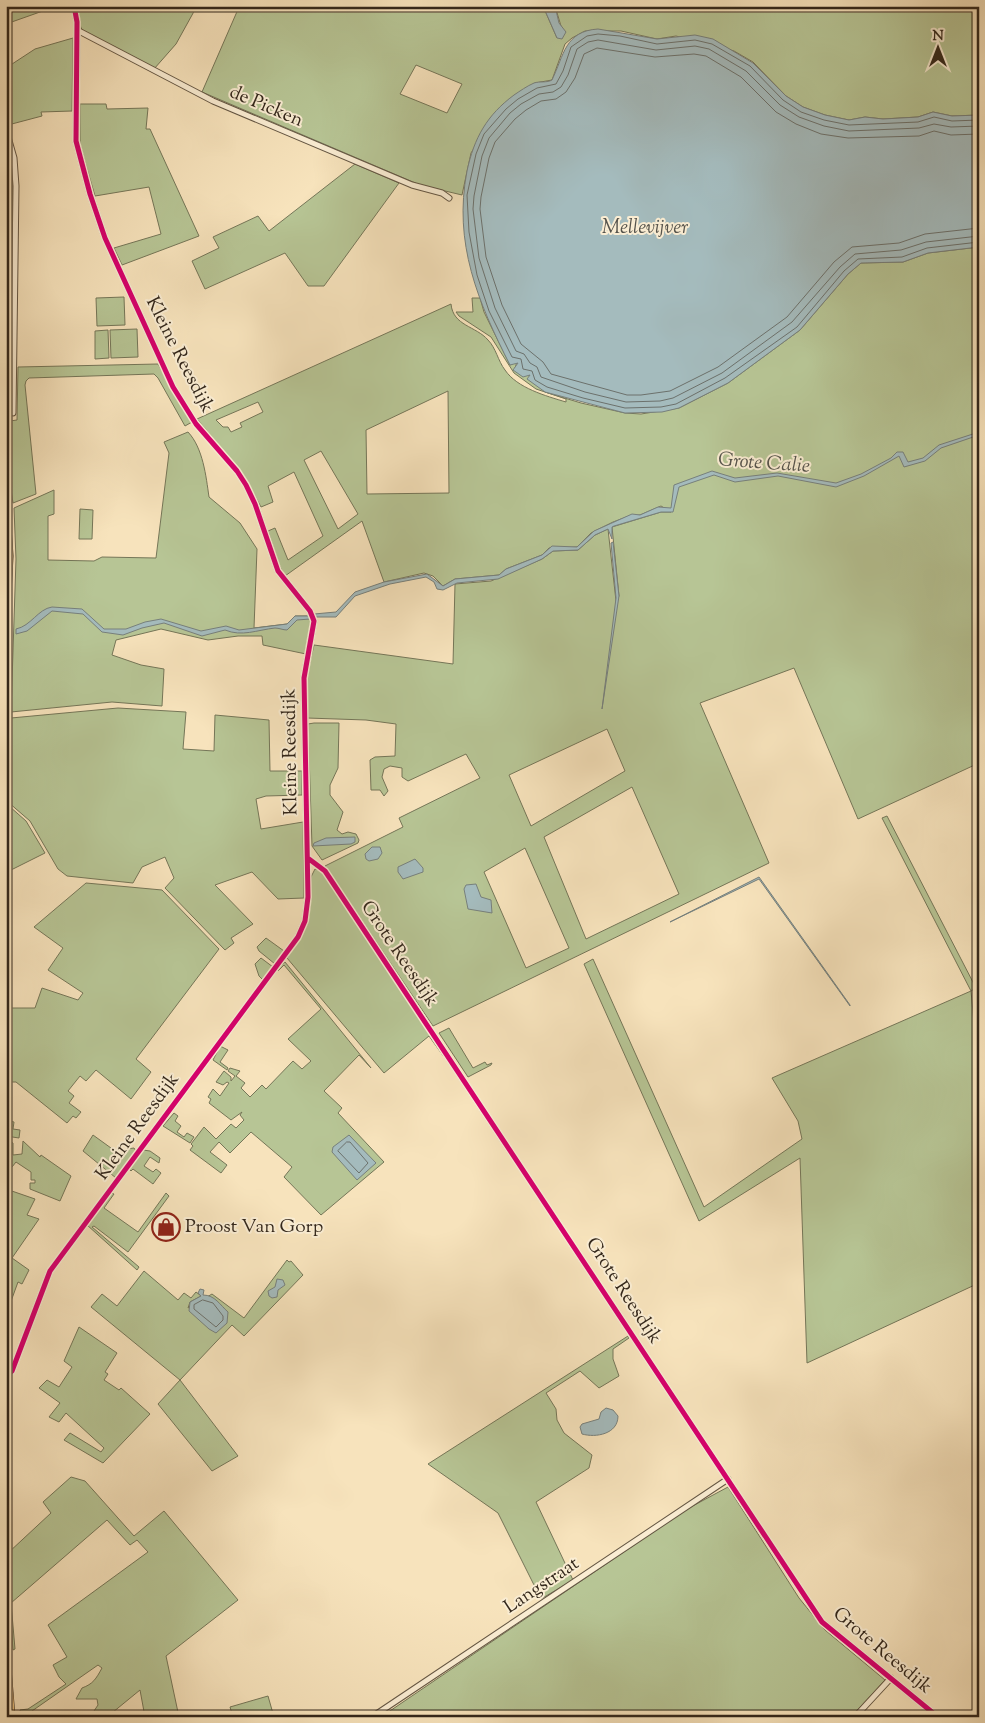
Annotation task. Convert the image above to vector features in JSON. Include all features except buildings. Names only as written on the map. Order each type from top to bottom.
[{"type":"main road","points":[[6,513],[9,556],[6,613]]},
{"type":"main road","points":[[6,1656],[11,1717]]},
{"type":"street","name":"Kleine Reesdijk","points":[[6,1378],[12,1371],[50,1271],[298,937],[307,916],[309,860],[304,678],[314,630],[314,618],[278,571],[255,504],[246,485],[196,424],[173,387],[105,238],[90,194],[76,140],[77,30],[74,6]]},
{"type":"street","name":"de Picken","points":[[77,30],[213,101],[449,198]]},
{"type":"street","points":[[6,130],[16,173],[16,302],[13,323],[13,413]]},
{"type":"street","points":[[6,324],[13,323]]},
{"type":"street","name":"Grote Reesdijk","points":[[309,860],[325,871],[822,1622],[938,1717]]},
{"type":"street","name":"Langstraat","points":[[372,1717],[728,1479]]},
{"type":"street","points":[[855,1717],[891,1678]]},
{"type":"green space","points":[[6,6],[57,6],[6,24]]},
{"type":"green space","points":[[77,6],[197,6],[176,44],[154,69],[82,30]]},
{"type":"green space","points":[[237,6],[543,6],[557,38],[561,26],[555,6],[979,6],[979,115],[952,116],[933,112],[918,117],[883,119],[865,117],[849,120],[825,115],[803,107],[786,96],[753,62],[734,51],[676,36],[657,39],[621,31],[585,31],[565,44],[552,80],[535,83],[502,105],[471,153],[462,195],[420,185],[202,92],[239,7]],"holes":[[[416,65],[462,84],[447,113],[400,94]]]},
{"type":"green space","points":[[73,38],[72,111],[41,112],[42,116],[8,125],[6,118],[6,68],[35,49]]},
{"type":"green space","points":[[80,104],[106,104],[107,109],[148,108],[146,129],[150,129],[199,236],[122,265],[114,248],[161,234],[149,187],[95,196],[80,145]]},
{"type":"green space","points":[[6,141],[13,168],[12,305],[6,317]]},
{"type":"green space","points":[[355,164],[399,183],[324,286],[308,286],[285,253],[205,289],[192,261],[219,248],[213,237],[258,216],[269,231]]},
{"type":"green space","points":[[979,247],[979,763],[858,819],[794,668],[700,703],[769,863],[433,1026],[325,866],[403,827],[399,818],[480,778],[466,754],[408,781],[402,777],[402,768],[390,766],[384,769],[382,777],[388,791],[384,796],[380,790],[371,790],[370,760],[375,757],[395,756],[396,724],[366,720],[307,718],[307,674],[314,645],[453,664],[455,584],[491,581],[542,559],[553,551],[578,550],[595,535],[608,529],[616,601],[619,596],[612,527],[661,512],[671,512],[661,506],[640,515],[629,516],[591,533],[577,547],[549,548],[542,555],[506,569],[499,575],[455,579],[443,586],[433,576],[424,573],[384,582],[362,521],[285,576],[279,565],[268,531],[275,528],[288,560],[323,536],[294,472],[268,486],[273,502],[261,507],[243,474],[197,419],[451,304],[456,317],[460,321],[483,335],[491,343],[503,366],[517,382],[541,394],[566,402],[566,399],[545,392],[625,413],[641,414],[679,408],[728,383],[800,330],[848,274],[861,263],[903,262],[928,253]],"holes":[[[448,391],[449,493],[367,494],[366,430]],[[258,402],[263,412],[240,423],[242,427],[231,432],[228,427],[223,427],[216,420]],[[321,451],[358,514],[338,529],[304,460]],[[607,729],[625,771],[531,826],[509,775]],[[632,787],[679,894],[586,939],[544,837]],[[525,848],[569,948],[526,968],[484,872]]]},
{"type":"green space","points":[[124,297],[125,325],[97,326],[96,298]]},
{"type":"green space","points":[[472,298],[480,298],[484,312],[510,365],[517,362],[515,368],[530,375],[545,392],[536,389],[514,373],[491,337],[459,316],[456,312],[473,312]]},
{"type":"green space","points":[[137,329],[138,357],[111,358],[110,330]]},
{"type":"green space","points":[[108,330],[109,358],[95,359],[95,331]]},
{"type":"green space","points":[[6,336],[10,421],[17,420],[18,367],[158,364],[192,422],[185,426],[154,374],[29,378],[25,385],[36,494],[13,503],[6,455]]},
{"type":"green space","points":[[188,432],[200,454],[209,497],[240,523],[257,549],[254,628],[287,624],[295,616],[310,616],[312,622],[306,654],[263,645],[262,636],[238,636],[208,640],[161,629],[116,640],[112,655],[141,665],[164,669],[162,706],[112,702],[11,712],[16,559],[14,508],[54,490],[54,514],[48,516],[48,560],[94,561],[102,557],[156,558],[169,453],[164,442]]},
{"type":"green space","points":[[80,509],[93,510],[92,539],[79,539]]},
{"type":"green space","points":[[118,708],[186,712],[183,749],[214,751],[215,715],[269,720],[270,771],[302,771],[302,795],[266,796],[256,799],[261,829],[303,822],[304,898],[278,899],[252,872],[215,885],[253,924],[231,938],[234,943],[225,950],[165,888],[174,878],[165,857],[142,867],[133,883],[67,876],[58,869],[30,821],[8,802],[11,718]]},
{"type":"green space","points":[[339,723],[338,768],[330,785],[330,795],[343,812],[337,830],[342,834],[348,832],[356,834],[359,840],[358,843],[322,860],[312,846],[308,724]]},
{"type":"green space","points":[[9,806],[26,821],[45,853],[9,871],[9,887],[7,887]]},
{"type":"green space","points":[[887,816],[976,988],[971,991],[882,818]]},
{"type":"green space","points":[[315,869],[321,870],[446,1055],[444,1057],[429,1036],[384,1073],[287,958],[307,924],[311,877]]},
{"type":"green space","points":[[86,883],[162,890],[219,949],[136,1059],[151,1072],[131,1099],[96,1070],[86,1081],[80,1076],[68,1091],[74,1096],[69,1103],[81,1112],[76,1118],[73,1116],[67,1123],[16,1082],[6,1082],[6,1014],[7,1008],[35,1008],[42,988],[78,1000],[83,993],[48,970],[63,948],[34,927]]},
{"type":"green space","points":[[266,938],[284,951],[275,964],[259,951],[257,947]]},
{"type":"green space","points":[[261,958],[273,967],[263,980],[259,976],[255,964]]},
{"type":"green space","points":[[593,959],[704,1207],[802,1139],[798,1121],[772,1078],[971,991],[979,1077],[979,1283],[807,1363],[800,1158],[699,1221],[584,964]]},
{"type":"green space","points":[[285,962],[371,1068],[359,1055],[324,1091],[342,1108],[338,1113],[384,1162],[321,1215],[284,1177],[292,1167],[251,1132],[230,1153],[219,1142],[210,1152],[227,1165],[221,1173],[190,1150],[193,1146],[191,1144],[204,1127],[216,1139],[231,1124],[236,1128],[244,1120],[240,1115],[242,1112],[231,1120],[209,1103],[211,1099],[208,1097],[213,1089],[220,1096],[229,1083],[227,1082],[223,1085],[216,1082],[224,1071],[231,1077],[231,1081],[235,1076],[228,1071],[230,1068],[240,1071],[236,1076],[245,1083],[241,1088],[250,1097],[262,1085],[266,1089],[293,1061],[302,1069],[311,1061],[288,1039],[321,1009],[284,965],[278,971],[277,969]]},
{"type":"green space","points":[[449,1028],[473,1068],[485,1062],[487,1065],[492,1063],[491,1065],[468,1077],[439,1033]]},
{"type":"green space","points":[[220,1046],[228,1050],[220,1062],[228,1068],[227,1070],[213,1060]]},
{"type":"green space","points":[[174,1113],[178,1116],[175,1121],[181,1126],[177,1132],[184,1137],[187,1133],[194,1137],[190,1143],[163,1126]]},
{"type":"green space","points":[[6,1120],[14,1122],[13,1129],[20,1130],[19,1138],[6,1136]]},
{"type":"green space","points":[[93,1135],[122,1156],[127,1149],[134,1148],[136,1151],[116,1178],[83,1151]]},
{"type":"green space","points":[[6,1139],[13,1143],[13,1155],[22,1154],[23,1141],[40,1157],[41,1155],[71,1176],[60,1201],[30,1189],[30,1183],[35,1183],[35,1180],[31,1180],[31,1172],[16,1162],[12,1167],[6,1166]]},
{"type":"green space","points":[[143,1150],[150,1151],[160,1158],[159,1163],[150,1157],[144,1166],[153,1172],[156,1169],[161,1173],[153,1184],[133,1169],[131,1171],[129,1169]]},
{"type":"green space","points":[[6,1189],[35,1199],[27,1215],[39,1219],[12,1258],[29,1270],[22,1284],[18,1282],[10,1304],[6,1303]]},
{"type":"green space","points":[[111,1193],[114,1194],[104,1208],[138,1232],[166,1193],[169,1196],[128,1252],[94,1226],[92,1227],[139,1267],[137,1270],[87,1225]]},
{"type":"green space","points":[[287,1260],[291,1261],[303,1275],[244,1336],[232,1325],[180,1380],[91,1307],[102,1294],[117,1306],[144,1271],[178,1300],[184,1293],[191,1298],[196,1292],[201,1296],[190,1302],[188,1308],[212,1294],[244,1318]]},
{"type":"green space","points":[[79,1327],[117,1353],[105,1372],[108,1374],[104,1380],[119,1390],[121,1388],[150,1414],[103,1463],[64,1440],[70,1433],[101,1452],[104,1448],[66,1413],[59,1422],[49,1417],[60,1403],[39,1388],[47,1380],[59,1387],[72,1367],[64,1361]]},
{"type":"green space","points":[[628,1336],[629,1338],[613,1349],[613,1359],[619,1376],[599,1388],[580,1371],[546,1393],[556,1409],[557,1420],[564,1433],[592,1455],[589,1468],[536,1502],[573,1580],[541,1599],[498,1513],[428,1464]]},
{"type":"green space","points":[[180,1380],[238,1456],[212,1471],[158,1404]]},
{"type":"green space","points":[[71,1477],[85,1481],[134,1536],[164,1511],[238,1600],[166,1656],[179,1717],[145,1717],[140,1690],[107,1717],[90,1717],[98,1705],[97,1699],[76,1699],[82,1688],[92,1683],[98,1675],[102,1668],[98,1665],[32,1711],[34,1716],[38,1717],[21,1717],[20,1710],[28,1709],[66,1684],[59,1677],[53,1665],[67,1657],[48,1625],[148,1552],[137,1540],[130,1545],[107,1520],[11,1603],[15,1649],[13,1650],[6,1545],[8,1553],[51,1513],[43,1502]]},
{"type":"green space","points":[[728,1487],[799,1598],[825,1630],[885,1680],[851,1717],[381,1717],[687,1509]]},
{"type":"green space","points":[[268,1696],[274,1717],[233,1717],[230,1707]]},
{"type":"water","points":[[543,6],[555,6],[559,23],[566,32],[562,39],[557,38]]},
{"type":"water","name":"Mellevijver","points":[[598,29],[657,39],[695,35],[713,39],[753,63],[786,96],[803,107],[825,115],[849,120],[865,117],[883,119],[918,117],[933,112],[952,116],[979,115],[979,247],[928,253],[903,262],[861,263],[848,274],[800,330],[728,383],[679,408],[662,412],[625,413],[545,392],[527,379],[530,375],[523,377],[513,370],[518,363],[510,365],[498,342],[479,295],[471,271],[463,223],[467,171],[478,138],[496,111],[514,95],[536,82],[552,80],[563,53],[572,39],[579,34]]},
{"type":"water","points":[[979,432],[979,435],[941,448],[925,461],[904,467],[899,456],[864,476],[836,487],[778,476],[735,482],[714,475],[679,487],[673,512],[661,512],[614,526],[612,527],[612,539],[608,529],[595,535],[578,550],[553,551],[542,559],[498,579],[457,583],[443,590],[437,589],[434,582],[426,577],[390,584],[355,596],[336,617],[316,617],[314,614],[336,612],[355,592],[384,582],[427,574],[443,586],[455,579],[499,575],[506,569],[542,555],[552,546],[577,547],[594,531],[632,514],[640,515],[658,507],[671,508],[674,485],[712,471],[735,478],[777,473],[836,483],[861,474],[891,458],[897,452],[903,452],[908,462],[923,458],[939,445]]},
{"type":"water","points":[[613,542],[619,596],[602,709],[616,598],[611,543]]},
{"type":"water","points":[[47,608],[82,609],[104,629],[126,629],[145,622],[161,619],[201,631],[226,626],[239,630],[287,624],[295,616],[309,616],[310,619],[297,620],[287,630],[275,628],[237,633],[225,630],[202,636],[164,623],[123,635],[102,632],[83,614],[52,611],[27,631],[16,634],[16,629],[26,625]]},
{"type":"water","points":[[355,837],[355,842],[351,844],[313,846],[314,843],[326,838]]},
{"type":"water","points":[[372,847],[380,847],[382,853],[378,859],[369,861],[366,859],[365,854]]},
{"type":"water","points":[[415,859],[423,868],[423,872],[403,879],[398,872],[398,867]]},
{"type":"water","points":[[759,877],[850,1006],[759,879],[670,922]]},
{"type":"water","points":[[476,884],[481,897],[491,900],[492,913],[468,909],[464,889],[466,885]]},
{"type":"water","points":[[349,1135],[376,1163],[357,1180],[332,1152],[333,1147]]},
{"type":"water","points":[[277,1279],[283,1280],[285,1285],[278,1290],[277,1297],[272,1298],[269,1296],[268,1291],[275,1287]]},
{"type":"water","points":[[200,1289],[204,1290],[203,1295],[214,1299],[228,1312],[227,1323],[216,1333],[189,1311],[190,1302],[201,1296],[198,1293]]},
{"type":"water","points":[[606,1408],[613,1410],[618,1416],[614,1427],[600,1435],[582,1434],[580,1427],[582,1424],[599,1419],[601,1412]]},
{"type":"cycle path","points":[[6,1377],[12,1371],[50,1271],[298,937],[305,921],[308,897],[304,678],[314,621],[310,611],[278,571],[255,504],[246,485],[237,471],[196,424],[173,387],[105,238],[90,194],[76,141],[77,22],[74,6]]},
{"type":"cycle path","points":[[309,859],[325,871],[822,1622],[938,1717]]},
{"type":"place","name":"Proost Van Gorp","points":[[166,1227]]},
{"type":"water label","name":"Grote Calie","points":[[764,464]]}]
